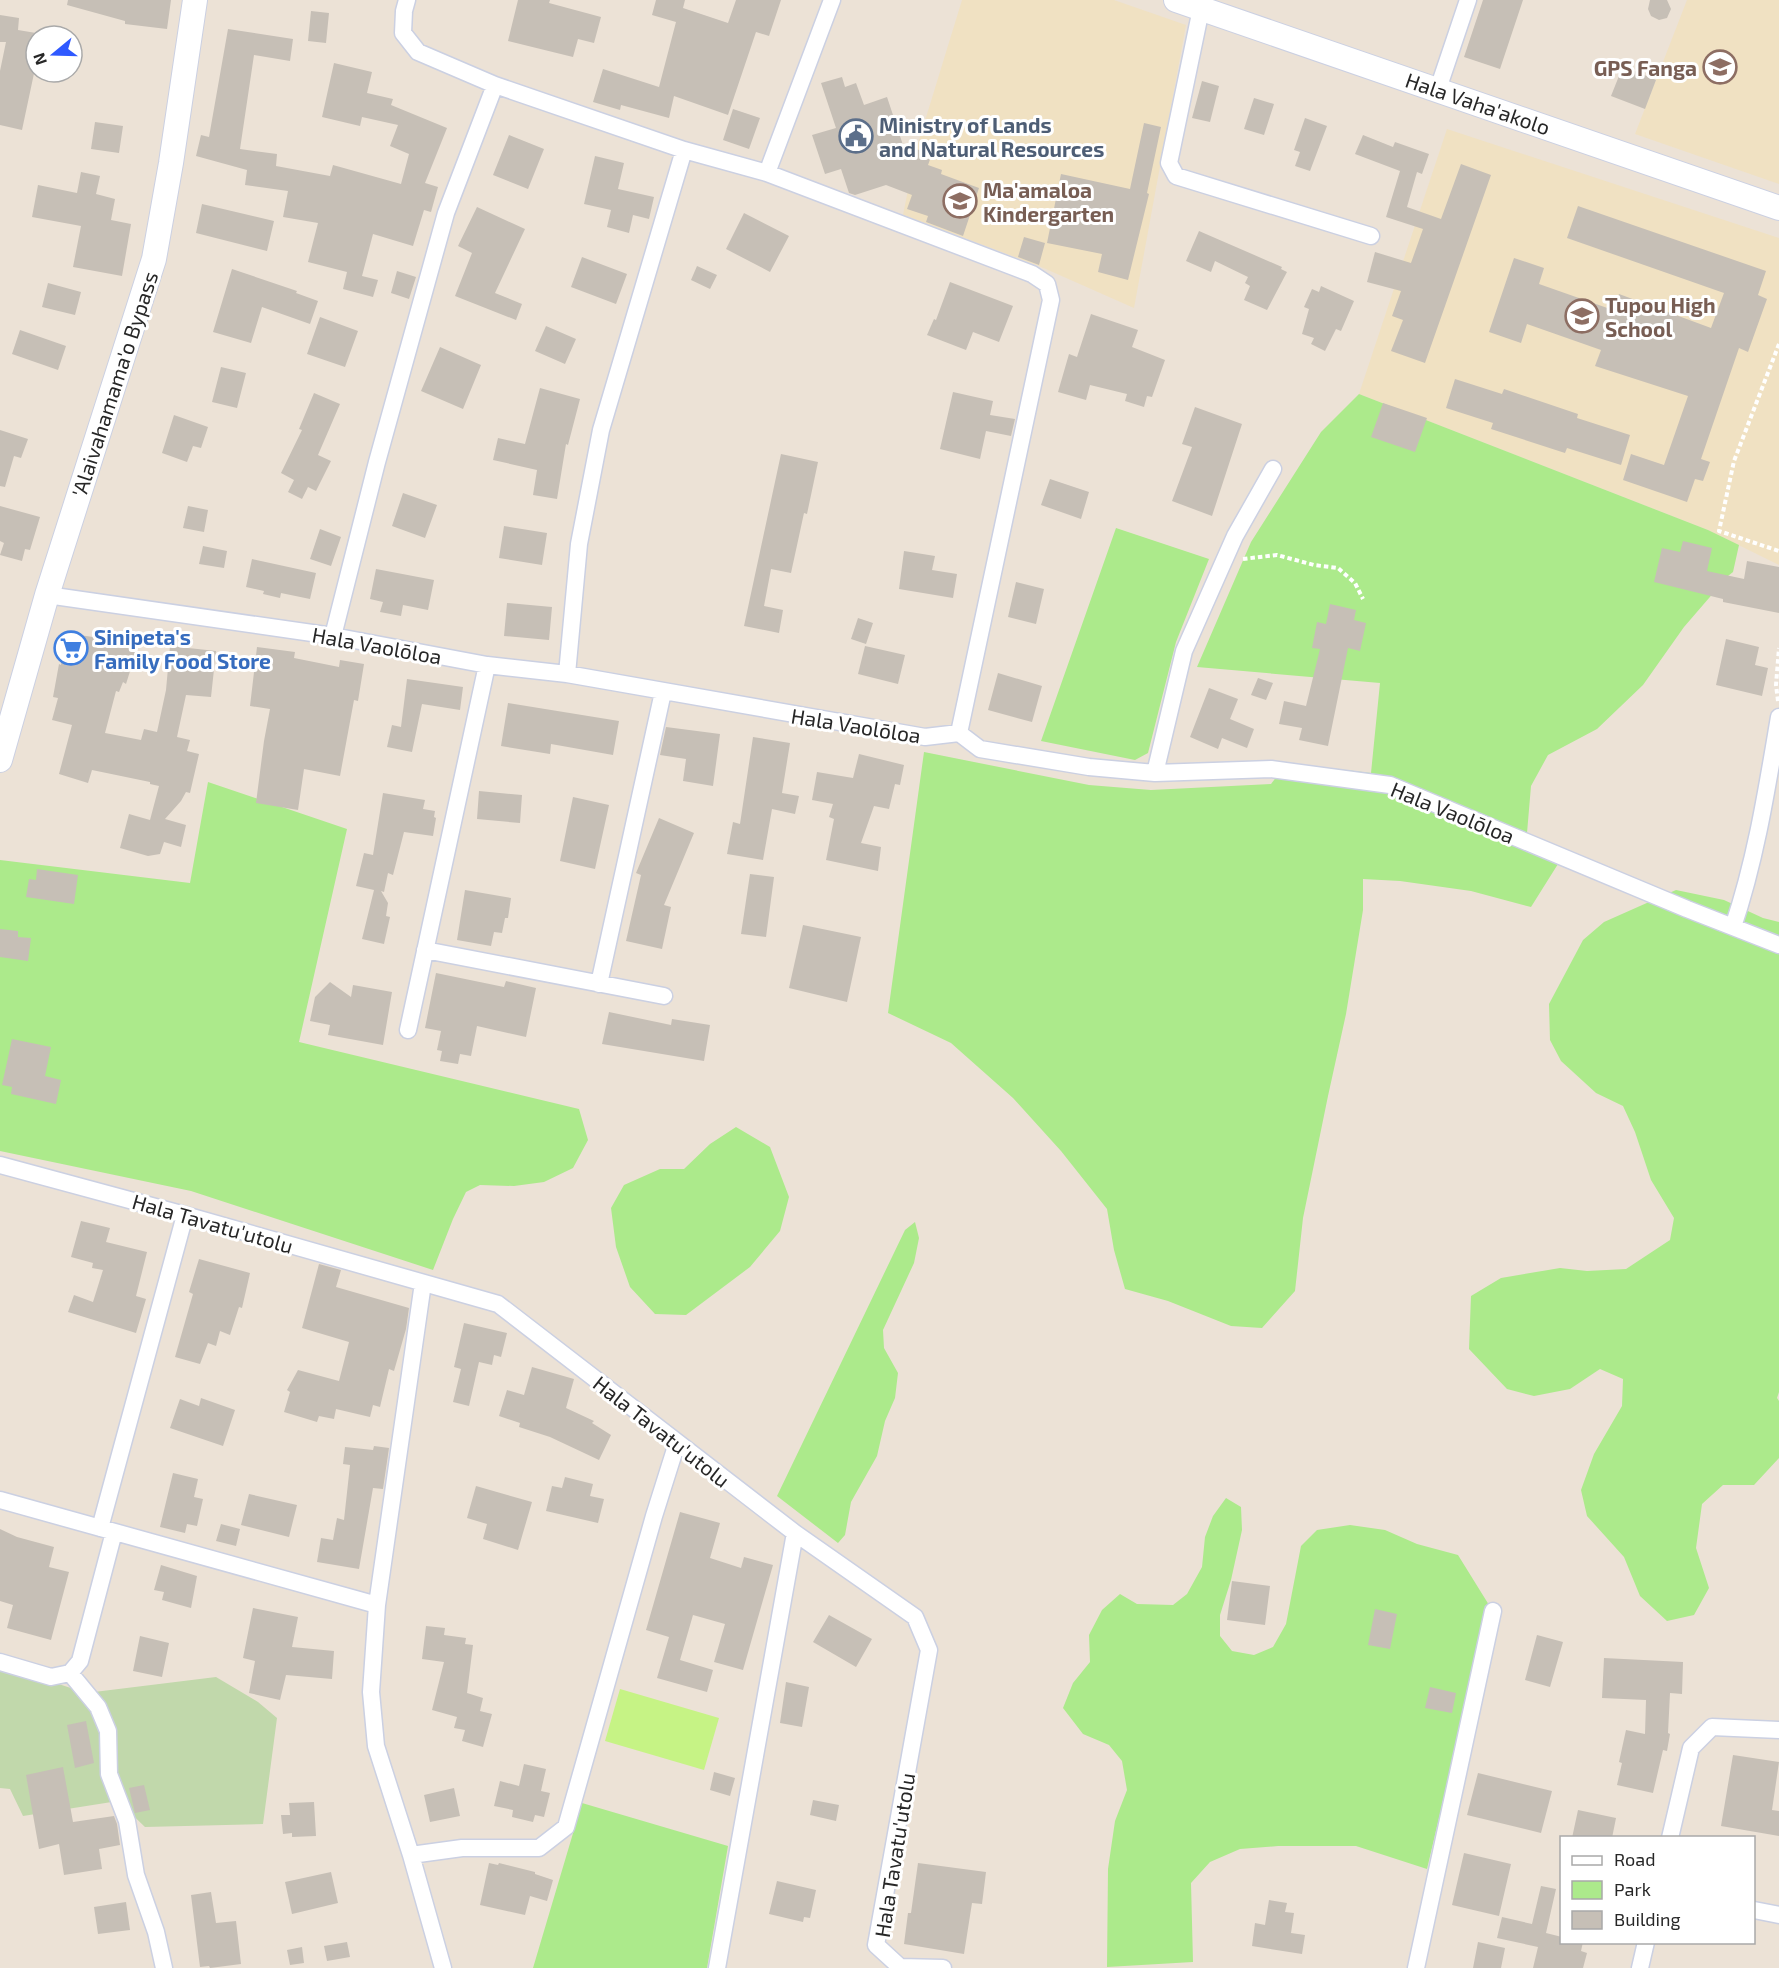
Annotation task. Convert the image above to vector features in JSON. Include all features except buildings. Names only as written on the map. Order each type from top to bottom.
[{"type":"main road","name":"'Alaivahamama'o Bypass","points":[[0,760],[47,595],[154,259],[195,0]]},
{"type":"main road","name":"Hala Vaha'akolo","points":[[1176,0],[1779,208]]},
{"type":"street","points":[[407,0],[403,33],[418,52],[495,85],[684,150],[767,173],[1032,274],[1047,284],[1051,300],[959,733]]},
{"type":"street","points":[[767,173],[832,0]]},
{"type":"street","points":[[1438,89],[1468,0]]},
{"type":"street","points":[[1201,9],[1168,163],[1176,176],[1371,236]]},
{"type":"street","points":[[333,636],[377,462],[446,213],[495,85]]},
{"type":"street","points":[[567,674],[579,544],[601,430],[684,150]]},
{"type":"street","points":[[1155,773],[1184,651],[1235,536],[1273,469]]},
{"type":"street","name":"Hala Vaolōloa","points":[[47,595],[333,636],[487,665],[567,674],[925,737],[959,733],[980,749],[1089,767],[1155,773],[1271,769],[1390,785],[1779,945]]},
{"type":"street","points":[[408,1030],[487,665]]},
{"type":"street","points":[[599,984],[663,692]]},
{"type":"street","points":[[1733,927],[1754,855],[1779,717]]},
{"type":"street","points":[[426,951],[664,996]]},
{"type":"street","name":"Hala Tavatu'utolu","points":[[0,1165],[498,1304],[795,1533],[915,1617],[929,1650],[876,1945],[900,1967],[943,1968]]},
{"type":"street","points":[[0,1662],[51,1677],[70,1673],[80,1661],[107,1530],[185,1215]]},
{"type":"street","points":[[423,1283],[377,1605],[371,1692],[376,1746],[411,1855],[443,1968]]},
{"type":"street","points":[[411,1855],[462,1848],[539,1848],[566,1827],[654,1516],[677,1443]]},
{"type":"street","points":[[0,1500],[377,1605]]},
{"type":"street","points":[[717,1968],[795,1533]]},
{"type":"street","points":[[1416,1968],[1493,1611]]},
{"type":"street","points":[[70,1673],[98,1707],[108,1731],[109,1774],[127,1821],[136,1875],[156,1932],[164,1968]]},
{"type":"street","points":[[1670,1836],[1690,1748],[1712,1727],[1779,1730]]},
{"type":"street","points":[[1755,1910],[1779,1915]]},
{"type":"street","points":[[1640,1968],[1646,1944]]},
{"type":"path","points":[[1779,344],[1734,460],[1719,531],[1779,551]]},
{"type":"path","points":[[1224,561],[1277,555],[1314,565],[1338,568],[1355,583],[1363,599]]},
{"type":"path","points":[[1779,648],[1776,685],[1779,706]]},
{"type":"shaded area","points":[[962,0],[1114,0],[1186,25],[1134,308],[1039,266],[903,215],[916,150]]},
{"type":"shaded area","name":"GPS Fanga","points":[[1687,0],[1779,0],[1779,184],[1635,134]]},
{"type":"shaded area","name":"Tupou High School","points":[[1447,129],[1779,238],[1779,565],[1708,530],[1359,394]]},
{"type":"green space","points":[[1359,394],[1708,530],[1739,545],[1733,572],[1684,627],[1643,685],[1597,729],[1548,755],[1531,786],[1527,833],[1558,864],[1531,907],[1471,891],[1400,881],[1363,879],[1363,910],[1346,1014],[1303,1218],[1295,1291],[1262,1328],[1231,1326],[1168,1301],[1125,1289],[1114,1250],[1107,1209],[1061,1151],[1013,1098],[951,1043],[888,1013],[924,752],[1089,785],[1151,790],[1271,784],[1287,763],[1371,773],[1380,683],[1197,667],[1251,542],[1321,432]]},
{"type":"green space","points":[[1116,528],[1209,559],[1176,642],[1148,753],[1135,760],[1041,741]]},
{"type":"green space","points":[[208,782],[347,829],[299,1042],[579,1109],[588,1140],[573,1168],[544,1182],[514,1186],[480,1185],[466,1192],[433,1270],[191,1191],[0,1151],[0,860],[190,883]]},
{"type":"green space","points":[[1676,890],[1724,900],[1763,918],[1779,922],[1779,1392],[1777,1398],[1779,1401],[1779,1458],[1754,1485],[1723,1485],[1702,1504],[1696,1548],[1709,1588],[1694,1615],[1667,1621],[1640,1596],[1624,1557],[1587,1516],[1581,1490],[1594,1454],[1622,1406],[1623,1379],[1600,1369],[1570,1389],[1534,1396],[1507,1389],[1469,1349],[1471,1296],[1501,1278],[1560,1268],[1587,1271],[1626,1269],[1670,1240],[1674,1218],[1651,1180],[1635,1132],[1623,1106],[1596,1093],[1561,1061],[1550,1040],[1549,1004],[1583,940],[1604,922]]},
{"type":"green space","points":[[736,1127],[770,1147],[789,1197],[780,1231],[750,1267],[686,1315],[655,1314],[630,1287],[616,1247],[611,1208],[624,1185],[660,1169],[684,1169],[710,1144]]},
{"type":"green space","points":[[915,1222],[919,1238],[914,1263],[883,1330],[884,1348],[898,1373],[895,1398],[885,1421],[877,1456],[851,1502],[845,1535],[838,1543],[777,1496],[905,1230]]},
{"type":"green space","points":[[1226,1498],[1241,1507],[1242,1530],[1231,1580],[1220,1615],[1220,1636],[1232,1651],[1254,1655],[1273,1647],[1286,1624],[1301,1546],[1317,1530],[1350,1525],[1385,1530],[1417,1544],[1458,1555],[1489,1605],[1427,1869],[1356,1846],[1278,1846],[1240,1849],[1210,1862],[1191,1883],[1193,1962],[1107,1967],[1108,1869],[1115,1821],[1127,1790],[1122,1761],[1109,1745],[1083,1734],[1063,1708],[1073,1683],[1090,1662],[1089,1635],[1102,1610],[1120,1594],[1137,1604],[1173,1605],[1187,1594],[1202,1567],[1205,1537],[1213,1516]]},
{"type":"green space","points":[[0,1666],[86,1693],[216,1677],[258,1702],[277,1718],[263,1824],[145,1827],[118,1801],[23,1816],[10,1789],[0,1788]]},
{"type":"green space","points":[[620,1689],[719,1718],[704,1770],[605,1741]]},
{"type":"green space","points":[[582,1803],[728,1846],[707,1968],[533,1968]]},
{"type":"place","name":"GPS Fanga","points":[[1720,67]]},
{"type":"place","name":"Ministry of Lands and Natural Resources","points":[[856,136]]},
{"type":"place","name":"Ma'amaloa Kindergarten","points":[[960,201]]},
{"type":"place","name":"Tupou High School","points":[[1582,316]]},
{"type":"place","name":"Sinipeta's Family Food Store","points":[[71,648]]}]
